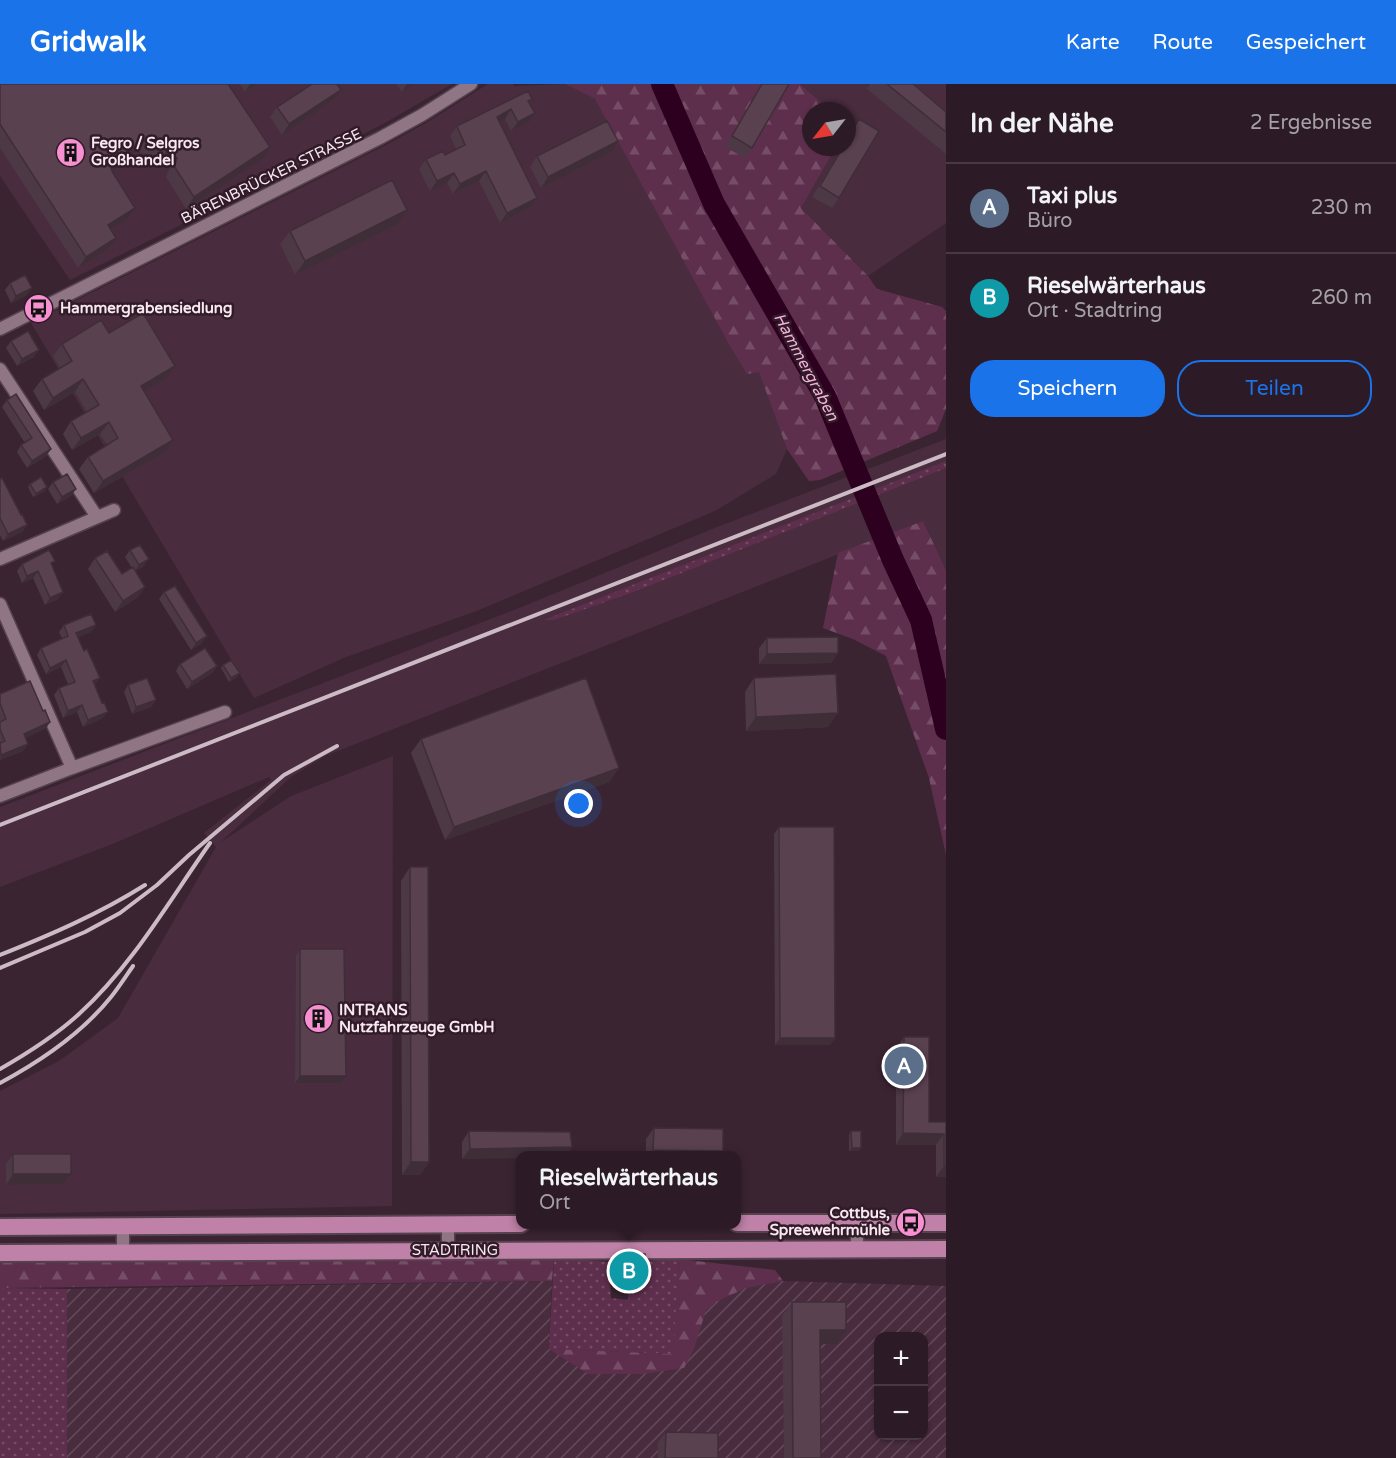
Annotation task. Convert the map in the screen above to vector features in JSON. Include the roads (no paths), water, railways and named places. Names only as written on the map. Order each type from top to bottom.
[{"type":"main road","points":[[741,1223],[946,1222]]},
{"type":"main road","name":"STADTRING","points":[[0,1227],[516,1224]]},
{"type":"main road","name":"STADTRING","points":[[0,1252],[946,1249]]},
{"type":"street","name":"BÄRENBRÜCKER STRASSE","points":[[0,328],[380,138],[471,84]]},
{"type":"street","points":[[0,369],[97,517]]},
{"type":"street","points":[[0,559],[114,510]]},
{"type":"street","points":[[0,604],[72,768]]},
{"type":"street","points":[[0,796],[225,712]]},
{"type":"street","points":[[856,1222],[857,1248]]},
{"type":"street","points":[[448,1225],[448,1250]]},
{"type":"street","points":[[123,1226],[123,1252]]},
{"type":"waterway","name":"Hammergraben","points":[[662,84],[714,204],[825,396],[893,560],[921,620],[946,729]]},
{"type":"railway","points":[[0,825],[946,454]]},
{"type":"railway","points":[[0,968],[85,932],[120,913],[157,885],[284,775],[337,746]]},
{"type":"railway","points":[[0,1069],[60,1030],[98,995],[133,954],[210,843]]},
{"type":"railway","points":[[0,955],[74,923],[145,885]]},
{"type":"railway","points":[[0,1083],[45,1056],[87,1023],[111,997],[133,966]]},
{"type":"place","name":"Fegro / Selgros Großhandel","points":[[70,152]]},
{"type":"place","name":"Hammergrabensiedlung","points":[[39,308]]},
{"type":"place","name":"INTRANS Nutzfahrzeuge GmbH","points":[[318,1019]]},
{"type":"place","name":"Taxi plus","points":[[904,1066]]},
{"type":"place","name":"Cottbus, Spreewehrmühle","points":[[911,1222]]},
{"type":"place","name":"Rieselwärterhaus","points":[[629,1271]]}]
